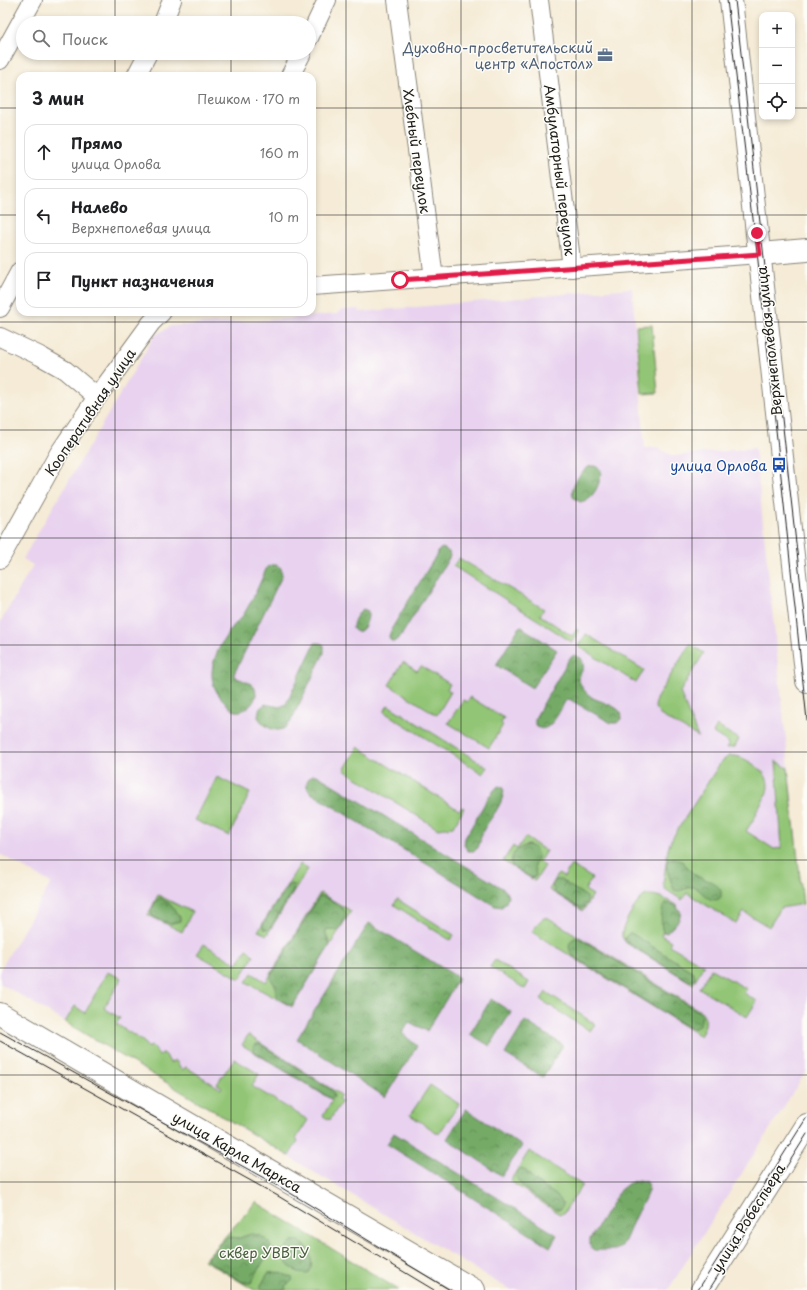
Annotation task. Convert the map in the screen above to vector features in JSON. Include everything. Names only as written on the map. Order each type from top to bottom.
[{"type":"street","points":[[24,16],[33,0]]},
{"type":"street","points":[[165,16],[172,0]]},
{"type":"street","points":[[316,23],[327,0]]},
{"type":"street","name":"Хлебный переулок","points":[[397,0],[434,278]]},
{"type":"street","name":"Амбулаторный переулок","points":[[539,0],[572,268]]},
{"type":"street","name":"Верхнеполевая улица","points":[[731,0],[807,681]]},
{"type":"street","points":[[0,60],[16,31]]},
{"type":"street","points":[[138,72],[144,60]]},
{"type":"street","points":[[292,72],[298,60]]},
{"type":"street","points":[[316,286],[807,250]]},
{"type":"street","points":[[0,308],[16,278]]},
{"type":"street","name":"Кооперативная улица","points":[[0,558],[59,453],[97,397],[151,323],[158,316]]},
{"type":"street","points":[[0,337],[65,370],[97,397]]},
{"type":"street","name":"улица Карла Маркса","points":[[0,1014],[474,1290]]},
{"type":"street","name":"улица Робеспьера","points":[[702,1290],[807,1126]]},
{"type":"shaded area","points":[[632,288],[645,448],[659,447],[673,456],[755,448],[807,938],[807,1070],[668,1290],[510,1290],[0,983],[0,970],[51,883],[0,854],[0,623],[33,565],[23,559],[155,335],[171,326],[316,316],[337,314],[342,310],[359,309],[360,312]]},
{"type":"green space","points":[[652,325],[658,393],[642,394],[636,326]]},
{"type":"green space","points":[[590,466],[595,466],[601,470],[600,480],[593,494],[585,501],[580,502],[573,497],[572,493],[574,484],[579,476]]},
{"type":"green space","points":[[443,548],[449,552],[450,556],[448,560],[401,636],[394,642],[390,640],[389,636],[392,628],[440,549]]},
{"type":"green space","points":[[459,558],[544,609],[540,615],[572,636],[577,629],[579,631],[572,642],[453,566]]},
{"type":"green space","points":[[276,565],[281,568],[282,576],[234,674],[235,677],[248,682],[254,687],[256,696],[254,701],[247,709],[237,711],[230,707],[215,689],[212,670],[219,648],[231,629],[244,614],[267,567]]},
{"type":"green space","points":[[363,609],[368,611],[368,618],[364,627],[357,632],[353,629],[353,624]]},
{"type":"green space","points":[[520,626],[557,650],[532,688],[496,665]]},
{"type":"green space","points":[[586,634],[644,670],[636,683],[578,646]]},
{"type":"green space","points":[[315,643],[324,645],[324,653],[290,723],[284,729],[280,730],[269,728],[262,723],[258,717],[259,709],[265,704],[280,707],[286,704]]},
{"type":"green space","points":[[690,644],[704,653],[680,692],[698,737],[660,715],[655,708],[656,699]]},
{"type":"green space","points":[[574,655],[581,658],[584,664],[579,681],[584,690],[593,698],[609,704],[619,710],[622,714],[621,718],[617,723],[611,723],[569,699],[566,700],[557,716],[549,726],[540,728],[535,725],[535,718],[569,659]]},
{"type":"green space","points":[[403,662],[417,671],[421,666],[450,684],[447,689],[451,692],[437,715],[389,685]]},
{"type":"green space","points":[[470,697],[504,718],[501,723],[503,725],[489,748],[448,723],[463,700],[467,702]]},
{"type":"green space","points":[[388,705],[487,767],[483,774],[384,712]]},
{"type":"green space","points":[[717,726],[739,739],[735,747],[726,748],[729,743],[713,733]]},
{"type":"green space","points":[[358,747],[459,810],[462,807],[464,808],[453,827],[438,829],[344,770]]},
{"type":"green space","points":[[729,756],[736,756],[745,759],[765,775],[768,786],[767,792],[756,812],[757,814],[746,831],[774,849],[782,848],[776,761],[788,768],[803,904],[781,908],[769,927],[744,912],[736,924],[687,893],[682,900],[665,889],[663,884],[668,849],[671,840],[719,765]]},
{"type":"green space","points":[[313,775],[317,775],[505,890],[508,896],[506,903],[502,907],[495,906],[311,793],[307,786],[307,781]]},
{"type":"green space","points":[[217,777],[250,793],[229,836],[195,820]]},
{"type":"green space","points":[[498,786],[502,787],[504,791],[501,802],[483,831],[477,849],[474,851],[468,851],[464,845],[465,838],[489,796]]},
{"type":"green space","points":[[525,837],[546,851],[539,862],[545,866],[535,881],[503,861],[513,846],[517,849]]},
{"type":"green space","points":[[529,845],[535,848],[538,855],[534,866],[536,875],[534,878],[512,866],[511,862],[513,855],[518,849]]},
{"type":"green space","points":[[668,859],[678,859],[697,876],[716,884],[721,891],[721,897],[719,899],[712,900],[695,887],[689,887],[680,891],[674,890],[666,865]]},
{"type":"green space","points":[[300,864],[308,869],[267,935],[258,931]]},
{"type":"green space","points":[[571,865],[592,878],[585,890],[593,895],[583,911],[549,890],[558,874],[564,877]]},
{"type":"green space","points":[[556,880],[561,880],[587,897],[587,902],[583,908],[578,907],[555,893],[552,885]]},
{"type":"green space","points":[[289,884],[294,885],[293,891],[270,928],[268,930],[264,929],[263,924]]},
{"type":"green space","points":[[320,893],[351,911],[292,1007],[246,982],[252,973],[266,982]]},
{"type":"green space","points":[[158,895],[192,912],[182,932],[148,915]]},
{"type":"green space","points":[[646,895],[659,896],[678,906],[661,935],[671,941],[669,945],[704,965],[693,984],[626,943],[622,937],[626,921],[630,914],[638,902]]},
{"type":"green space","points":[[320,896],[335,903],[346,914],[340,930],[326,930],[326,935],[330,944],[329,947],[294,1004],[290,1005],[276,995],[276,987],[271,979],[271,976]]},
{"type":"green space","points":[[160,898],[169,903],[180,917],[180,921],[170,924],[152,916],[151,913],[153,907]]},
{"type":"green space","points":[[397,899],[454,935],[450,940],[394,905]]},
{"type":"green space","points":[[665,903],[675,906],[681,913],[679,920],[667,933],[663,932],[661,926],[662,913]]},
{"type":"green space","points":[[547,917],[702,1012],[705,1018],[705,1024],[700,1036],[532,932],[540,921]]},
{"type":"green space","points":[[369,923],[459,978],[427,1031],[409,1022],[402,1033],[417,1046],[385,1097],[297,1039]]},
{"type":"green space","points":[[631,933],[693,972],[695,976],[694,980],[689,981],[625,941],[624,939],[627,935]]},
{"type":"green space","points":[[579,938],[699,1012],[702,1015],[700,1024],[696,1028],[689,1028],[573,956],[569,946],[572,939]]},
{"type":"green space","points":[[204,944],[237,964],[247,949],[254,956],[240,979],[197,954]]},
{"type":"green space","points":[[495,960],[529,982],[525,989],[490,967]]},
{"type":"green space","points":[[711,969],[747,989],[744,993],[757,1001],[747,1017],[699,988]]},
{"type":"green space","points":[[107,972],[122,978],[104,1008],[120,1018],[116,1024],[143,1041],[148,1048],[151,1046],[155,1048],[159,1056],[163,1053],[166,1055],[170,1063],[175,1060],[182,1070],[186,1067],[221,1089],[222,1087],[217,1084],[234,1059],[259,1074],[252,1086],[308,1120],[296,1139],[298,1141],[289,1156],[65,1022],[75,1006],[85,1013]]},
{"type":"green space","points":[[546,992],[595,1024],[590,1031],[541,1000]]},
{"type":"green space","points":[[491,999],[511,1012],[490,1046],[470,1034]]},
{"type":"green space","points":[[525,1021],[563,1045],[543,1077],[505,1054]]},
{"type":"green space","points":[[248,1035],[341,1095],[338,1099],[342,1101],[330,1120],[323,1116],[332,1100],[242,1045]]},
{"type":"green space","points":[[255,1044],[260,1044],[331,1090],[334,1097],[331,1099],[255,1052],[253,1047]]},
{"type":"green space","points":[[430,1085],[459,1104],[439,1134],[410,1115]]},
{"type":"green space","points":[[466,1109],[522,1146],[502,1176],[447,1139]]},
{"type":"green space","points":[[394,1133],[557,1235],[550,1247],[387,1144]]},
{"type":"green space","points":[[529,1151],[582,1185],[564,1213],[560,1214],[556,1212],[510,1181]]},
{"type":"green space","points":[[521,1168],[535,1181],[561,1200],[563,1204],[561,1209],[555,1209],[522,1186],[516,1177],[517,1172]]},
{"type":"green space","points":[[638,1180],[647,1182],[649,1186],[648,1191],[621,1247],[614,1250],[592,1249],[590,1239],[620,1190],[629,1183]]},
{"type":"green space","name":"сквер УВВТУ","points":[[256,1202],[399,1290],[254,1290],[204,1260]]},
{"type":"green space","points":[[251,1234],[263,1238],[268,1242],[271,1248],[251,1283],[244,1283],[207,1260],[208,1256],[226,1238],[239,1238]]},
{"type":"green space","points":[[292,1241],[303,1243],[309,1253],[312,1264],[311,1270],[308,1274],[303,1274],[290,1267],[283,1255],[283,1250]]},
{"type":"green space","points":[[279,1272],[293,1278],[292,1281],[285,1286],[286,1290],[261,1289],[261,1285],[268,1273]]},
{"type":"tram line","points":[[727,0],[758,261],[807,720]]},
{"type":"tram line","points":[[735,0],[807,641]]},
{"type":"tram line","points":[[0,1032],[282,1188],[450,1290]]},
{"type":"tram line","points":[[0,1041],[278,1196],[434,1290]]},
{"type":"tram line","points":[[698,1290],[807,1117]]},
{"type":"tram line","points":[[709,1290],[807,1134]]},
{"type":"place","name":"Духовно-просветительский центр «Апостол»","points":[[605,55]]},
{"type":"place","name":"улица Орлова","points":[[779,465]]},
{"type":"route","points":[[400,280],[760,254],[757,233]]}]
